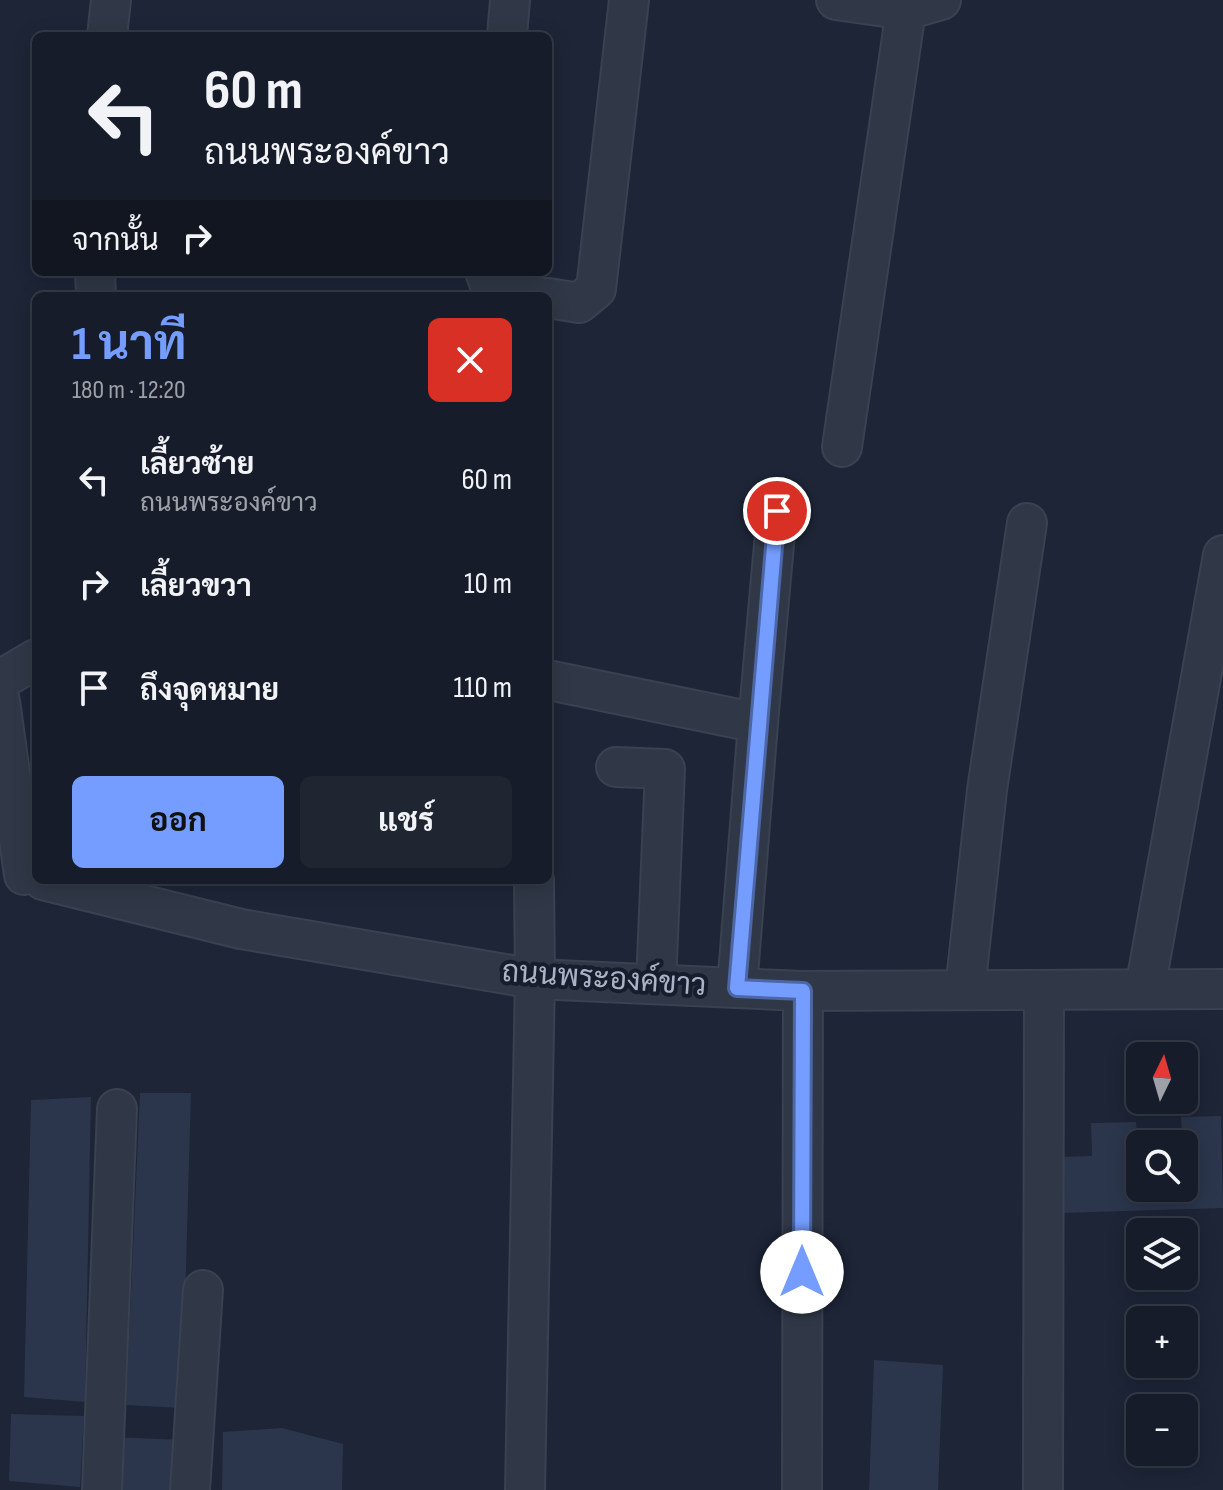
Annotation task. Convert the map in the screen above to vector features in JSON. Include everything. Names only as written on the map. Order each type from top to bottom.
[{"type":"street","points":[[107,32],[111,0]]},
{"type":"street","points":[[507,32],[510,0]]},
{"type":"street","points":[[552,299],[579,303],[596,289],[629,0]]},
{"type":"street","points":[[836,0],[924,5],[842,447]]},
{"type":"street","points":[[486,276],[491,288],[513,292]]},
{"type":"street","points":[[737,988],[777,511]]},
{"type":"street","points":[[965,990],[987,790],[1027,523]]},
{"type":"street","points":[[1145,989],[1223,555]]},
{"type":"street","points":[[0,680],[32,661]]},
{"type":"street","points":[[552,681],[758,723]]},
{"type":"street","points":[[0,701],[26,876]]},
{"type":"street","points":[[616,767],[665,769],[656,984]]},
{"type":"street","name":"ถนนพระองค์ขาว","points":[[58,884],[241,929],[535,979],[803,991],[1223,989]]},
{"type":"street","points":[[525,1490],[534,884]]},
{"type":"street","points":[[1043,1490],[1044,990]]},
{"type":"street","points":[[802,1490],[803,991]]},
{"type":"street","points":[[102,1490],[117,1109]]},
{"type":"street","points":[[190,1490],[203,1290]]},
{"type":"building","points":[[140,1093],[191,1093],[182,1408],[126,1405]]},
{"type":"building","points":[[91,1097],[85,1402],[24,1397],[31,1100]]},
{"type":"building","points":[[1221,1116],[1223,1208],[1062,1213],[1060,1157],[1092,1156],[1091,1123],[1136,1122],[1136,1130],[1126,1130],[1126,1202],[1198,1202],[1198,1130],[1182,1130],[1181,1117]]},
{"type":"building","points":[[874,1360],[943,1365],[938,1490],[869,1490]]},
{"type":"building","points":[[11,1414],[84,1416],[80,1487],[9,1481]]},
{"type":"building","points":[[282,1428],[343,1444],[342,1490],[222,1490],[223,1432]]},
{"type":"building","points":[[111,1437],[182,1440],[180,1490],[108,1490]]},
{"type":"route","points":[[777,511],[737,988],[803,991],[802,1272]]}]
